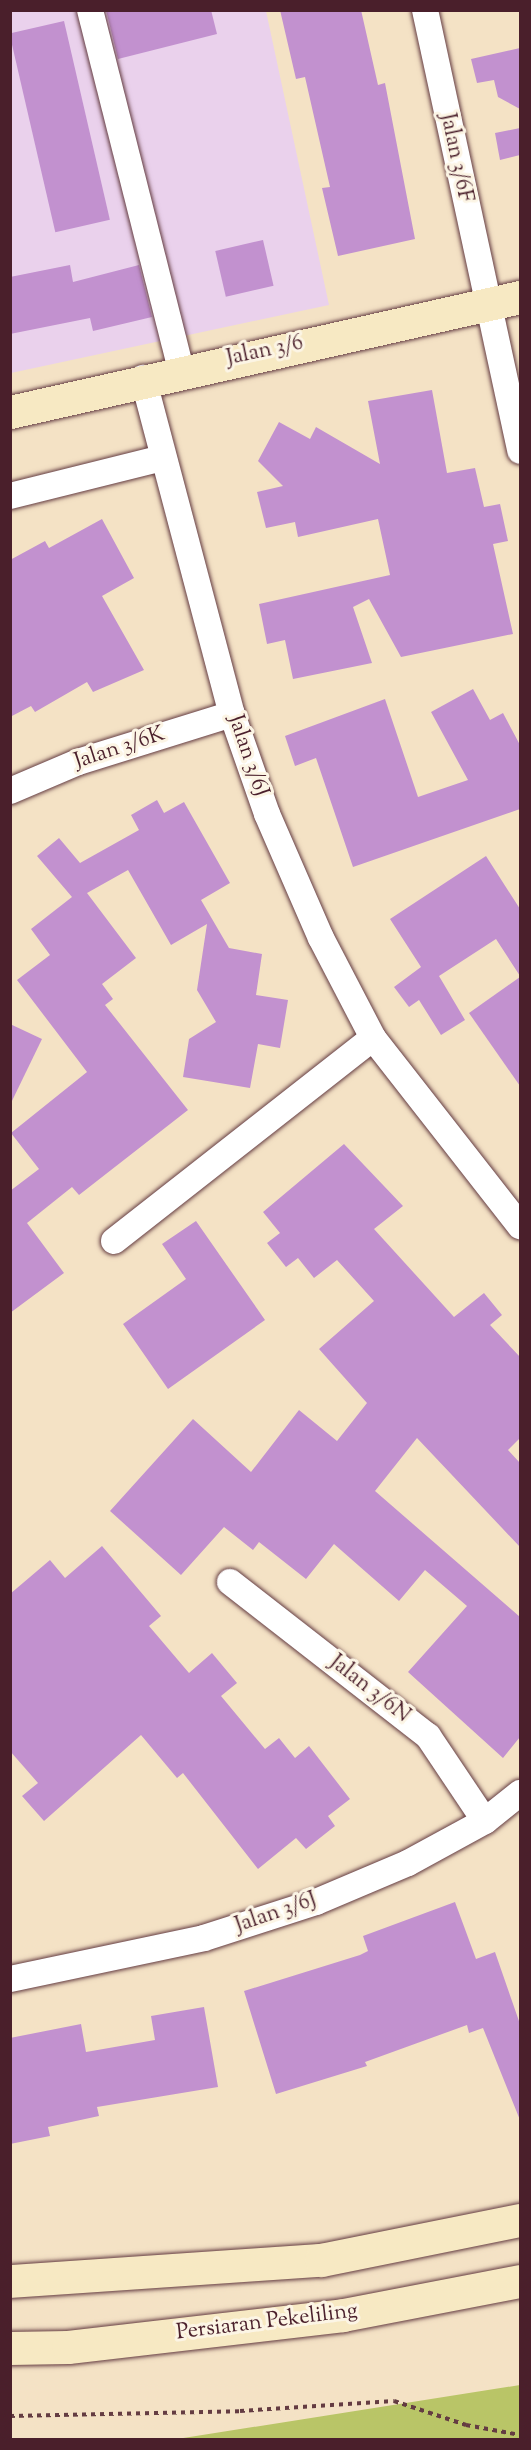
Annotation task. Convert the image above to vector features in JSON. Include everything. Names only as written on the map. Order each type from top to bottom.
[{"type":"main road","name":"Jalan 3/6","points":[[10,412],[143,378],[520,297]]},
{"type":"main road","points":[[10,2281],[56,2280],[321,2260],[520,2220]]},
{"type":"main road","points":[[10,2274],[56,2280]]},
{"type":"main road","name":"Persiaran Pekeliling","points":[[10,2348],[68,2347],[343,2314],[520,2281]]},
{"type":"street","points":[[90,10],[181,370]]},
{"type":"street","name":"Jalan 3/6F","points":[[425,10],[486,305],[520,451]]},
{"type":"street","name":"Jalan 3/6J","points":[[143,378],[162,458],[232,714],[267,814],[373,1038],[520,1226]]},
{"type":"street","points":[[10,496],[162,458]]},
{"type":"street","name":"Jalan 3/6K","points":[[10,791],[78,762],[232,714]]},
{"type":"street","points":[[114,1241],[373,1038]]},
{"type":"street","name":"Jalan 3/6N","points":[[230,1582],[428,1736],[485,1821]]},
{"type":"street","name":"Jalan 3/6J","points":[[10,1979],[204,1938],[316,1902],[408,1863],[485,1821],[520,1793]]},
{"type":"path","points":[[10,2416],[240,2411],[394,2401],[466,2425],[520,2435]]},
{"type":"shaded area","points":[[10,11],[266,11],[329,305],[11,373]]},
{"type":"green space","points":[[520,2385],[520,2439],[177,2439]]},
{"type":"building","points":[[106,10],[211,10],[217,34],[118,59]]},
{"type":"building","points":[[280,10],[361,10],[378,85],[385,83],[415,239],[338,256],[322,188],[330,187],[305,77],[296,79]]},
{"type":"building","points":[[64,21],[110,220],[55,232],[10,33]]},
{"type":"building","points":[[520,48],[520,109],[498,97],[494,80],[477,83],[471,59]]},
{"type":"building","points":[[520,128],[520,155],[500,160],[495,133]]},
{"type":"building","points":[[263,240],[274,286],[226,297],[215,251]]},
{"type":"building","points":[[70,265],[73,282],[139,265],[152,317],[93,331],[90,318],[10,334],[10,277]]},
{"type":"building","points":[[432,390],[447,473],[475,468],[484,507],[500,504],[508,541],[493,544],[513,634],[401,657],[369,599],[353,607],[372,663],[293,679],[285,640],[267,644],[259,604],[390,575],[378,519],[298,537],[295,522],[266,528],[257,492],[283,486],[258,461],[279,422],[310,439],[316,427],[380,464],[368,401]]},
{"type":"building","points":[[102,519],[134,578],[102,596],[144,670],[93,692],[87,682],[35,712],[31,706],[10,717],[10,560],[45,541],[49,548]]},
{"type":"building","points":[[473,689],[490,720],[503,713],[520,745],[520,809],[353,867],[316,758],[295,766],[285,736],[385,699],[418,797],[468,780],[431,712]]},
{"type":"building","points":[[157,800],[164,813],[184,802],[230,883],[201,900],[229,948],[262,954],[256,995],[288,1000],[280,1048],[258,1044],[250,1088],[183,1077],[189,1039],[216,1022],[197,990],[207,924],[171,945],[128,870],[87,893],[136,958],[102,984],[113,999],[105,1005],[188,1110],[79,1195],[72,1187],[27,1223],[64,1273],[10,1313],[10,1191],[39,1169],[11,1133],[87,1072],[17,980],[50,955],[31,929],[72,897],[37,856],[59,838],[80,863],[139,830],[131,815]]},
{"type":"building","points":[[486,856],[520,909],[520,976],[496,939],[439,976],[465,1020],[441,1035],[419,1000],[409,1007],[394,987],[421,967],[390,919]]},
{"type":"building","points":[[520,977],[520,1086],[469,1013]]},
{"type":"building","points":[[10,1024],[42,1039],[10,1105]]},
{"type":"building","points":[[344,1144],[403,1206],[374,1229],[454,1317],[484,1293],[502,1315],[490,1325],[520,1357],[520,1438],[508,1450],[520,1463],[520,1547],[417,1438],[375,1491],[520,1617],[520,1737],[503,1758],[408,1672],[467,1606],[425,1570],[399,1601],[334,1544],[306,1579],[259,1542],[253,1550],[224,1527],[181,1575],[110,1511],[193,1419],[251,1472],[299,1410],[337,1441],[367,1403],[319,1349],[374,1301],[337,1260],[314,1278],[298,1258],[286,1267],[267,1243],[280,1233],[263,1212]]},
{"type":"building","points":[[196,1221],[265,1320],[168,1389],[123,1324],[186,1279],[162,1244]]},
{"type":"building","points":[[102,1546],[161,1616],[149,1626],[189,1673],[212,1653],[237,1683],[221,1696],[265,1749],[279,1738],[295,1758],[309,1746],[350,1799],[328,1816],[335,1826],[306,1849],[296,1838],[258,1869],[183,1773],[177,1778],[141,1735],[44,1821],[22,1796],[38,1783],[10,1751],[10,1594],[50,1560],[65,1578]]},
{"type":"building","points":[[455,1902],[476,1959],[495,1952],[520,2024],[520,2120],[483,2028],[469,2033],[467,2025],[365,2062],[367,2066],[276,2094],[244,1991],[360,1955],[368,1951],[363,1936]]},
{"type":"building","points":[[204,2007],[218,2087],[97,2107],[99,2116],[48,2127],[50,2136],[10,2144],[10,2038],[81,2024],[86,2052],[155,2040],[151,2016]]}]
